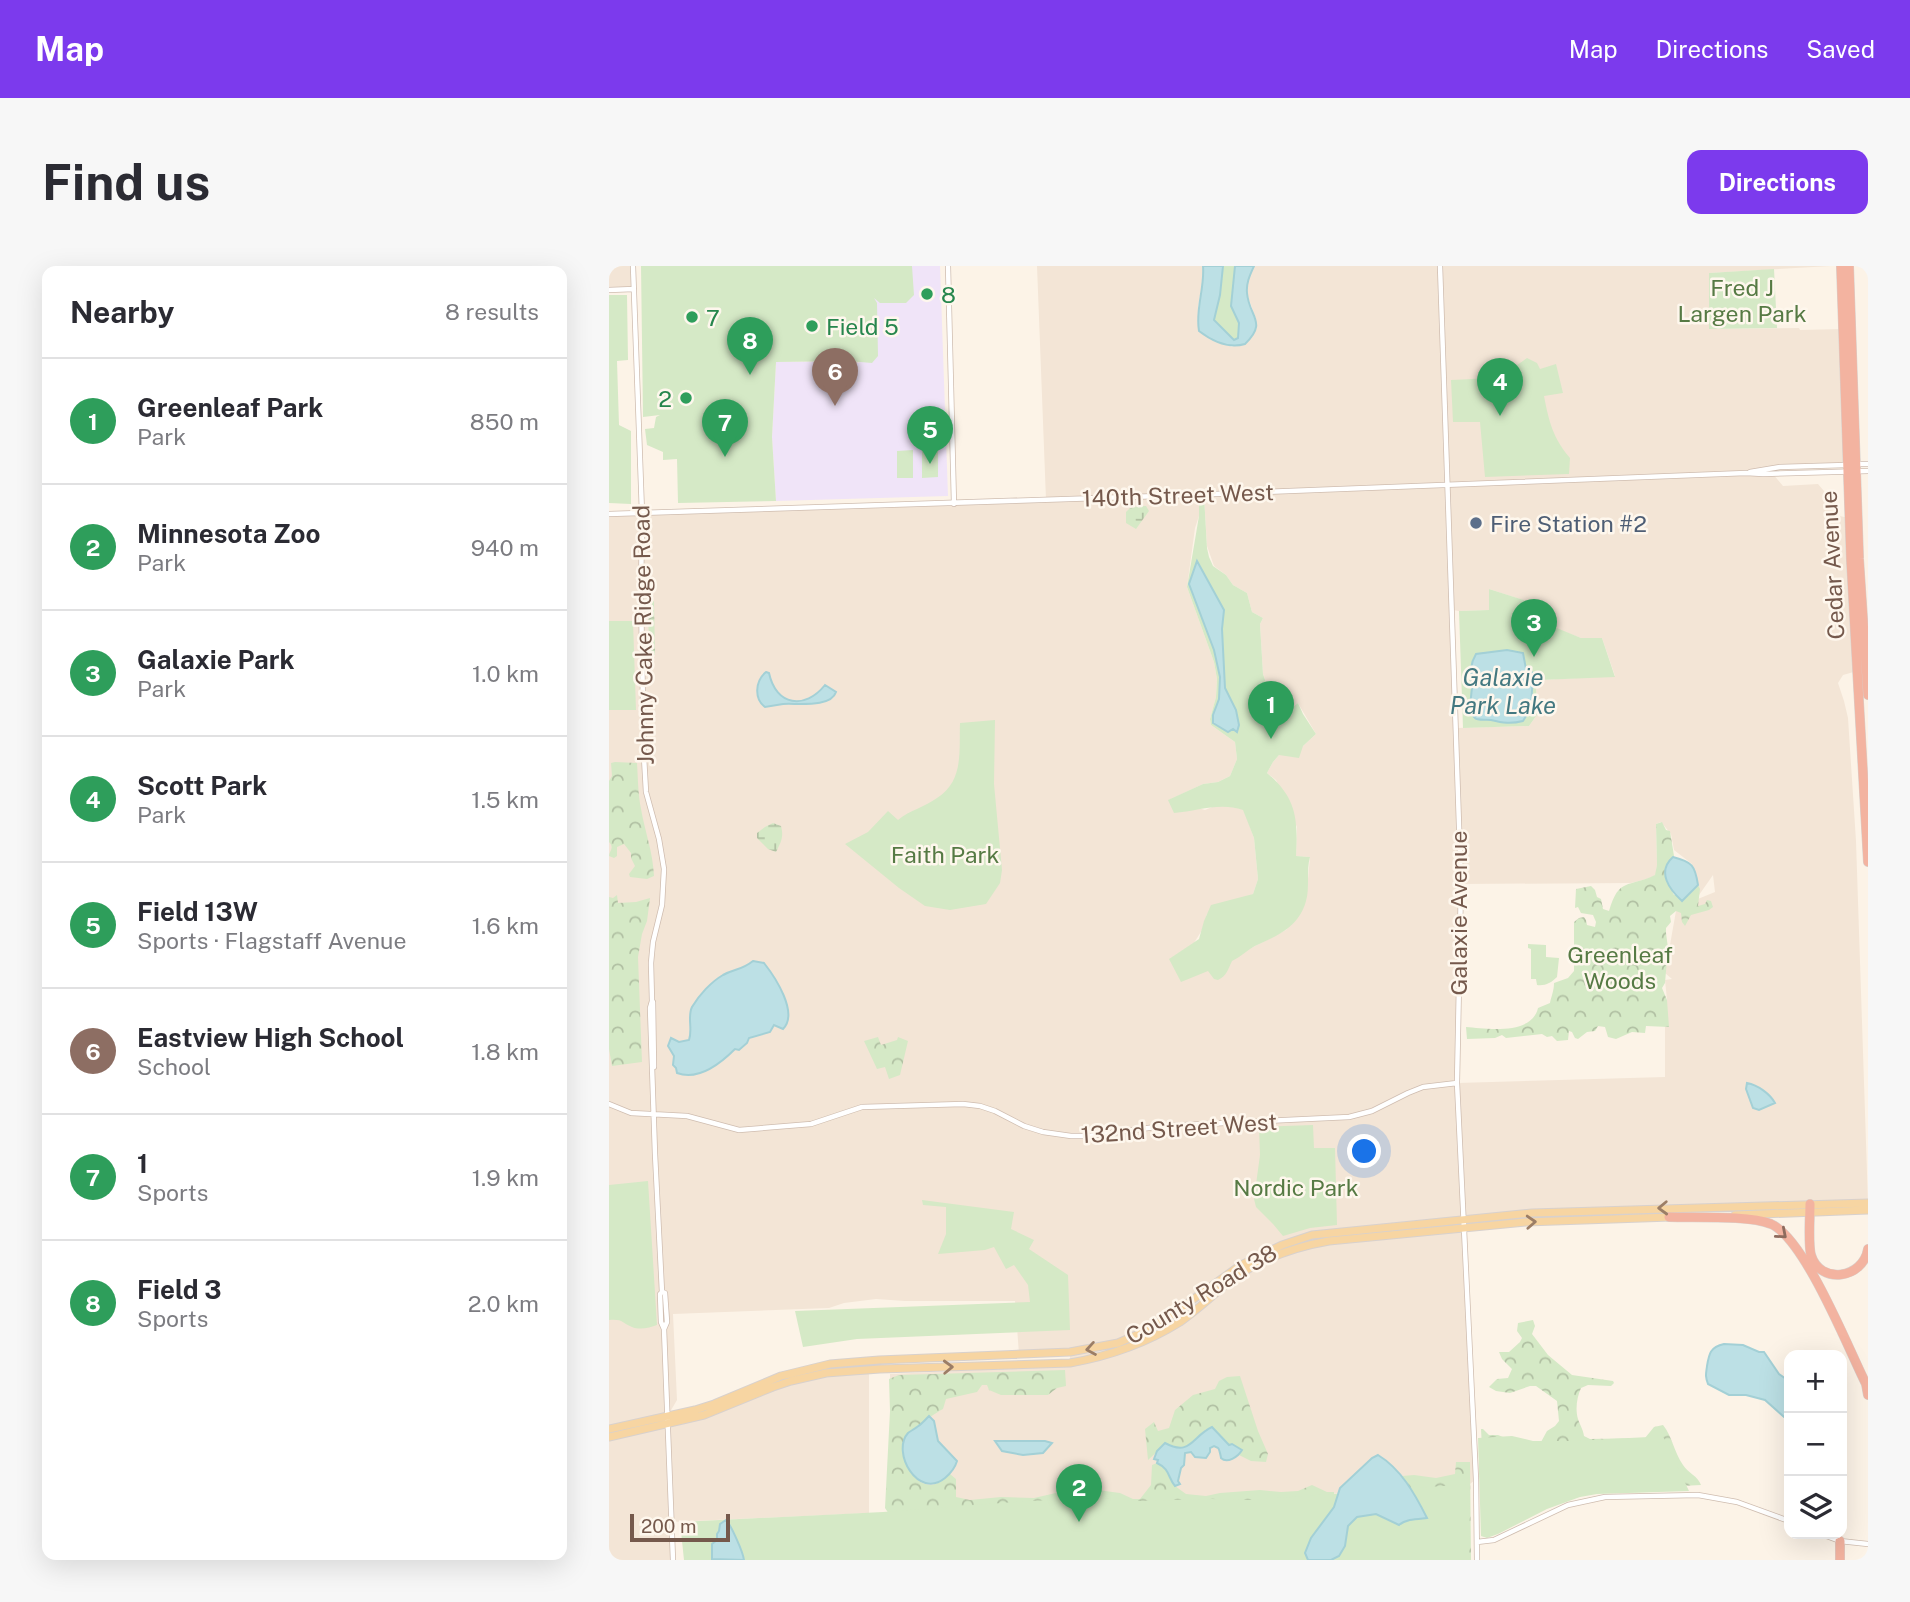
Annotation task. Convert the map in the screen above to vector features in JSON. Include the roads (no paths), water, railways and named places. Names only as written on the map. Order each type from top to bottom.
[{"type":"highway","name":"Cedar Avenue","points":[[1841,266],[1849,356],[1853,365],[1851,468]]},
{"type":"highway","name":"Cedar Avenue","points":[[1849,266],[1847,328],[1851,468],[1864,669],[1868,862]]},
{"type":"highway","name":"Cedar Avenue","points":[[1864,669],[1868,695]]},
{"type":"highway","points":[[1808,1208],[1811,1255],[1822,1269],[1838,1275],[1854,1271],[1866,1259],[1868,1249]]},
{"type":"highway","points":[[1808,1208],[1807,1253],[1811,1272]]},
{"type":"highway","points":[[1669,1217],[1769,1223],[1786,1236],[1811,1272],[1866,1384],[1868,1395]]},
{"type":"highway","points":[[1840,1541],[1840,1560]]},
{"type":"main road","name":"County Road 38","points":[[668,1420],[781,1376],[846,1362],[1070,1352],[1112,1345],[1167,1318],[1241,1265],[1312,1235],[1532,1213],[1864,1207]]},
{"type":"main road","name":"County Road 38","points":[[880,1369],[1070,1363],[1127,1350],[1182,1321],[1257,1264],[1303,1245],[1540,1222],[1808,1208]]},
{"type":"main road","points":[[609,1429],[704,1415],[791,1381],[827,1373],[880,1369]]},
{"type":"main road","points":[[609,1437],[668,1420]]},
{"type":"street","name":"Johnny Cake Ridge Road","points":[[633,266],[642,513],[645,779],[650,813],[659,839],[664,869],[662,905],[653,942],[651,1004],[654,1008],[654,1115],[662,1292],[665,1293],[667,1322],[664,1329],[668,1420]]},
{"type":"street","points":[[948,266],[954,504]]},
{"type":"street","name":"Galaxie Avenue","points":[[1440,266],[1461,884],[1457,1083],[1477,1560]]},
{"type":"street","points":[[609,290],[634,289]]},
{"type":"street","name":"140th Street West","points":[[1851,468],[1868,464]]},
{"type":"street","name":"140th Street West","points":[[609,514],[1448,485],[1746,473],[1780,467],[1851,468],[1868,471]]},
{"type":"street","name":"132nd Street West","points":[[609,1104],[626,1112],[687,1116],[739,1130],[751,1130],[811,1124],[862,1107],[963,1104],[995,1111],[1024,1126],[1043,1132],[1089,1136],[1163,1126],[1349,1117],[1372,1111],[1423,1087],[1457,1083]]},
{"type":"street","points":[[879,1360],[880,1369]]},
{"type":"street","points":[[668,1420],[673,1560]]},
{"type":"street","points":[[1477,1542],[1494,1540],[1568,1505],[1605,1497],[1676,1494],[1708,1496],[1737,1502],[1784,1519]]},
{"type":"street","points":[[1835,1539],[1867,1544]]},
{"type":"water","points":[[1203,266],[1223,266],[1214,320],[1234,340],[1238,338],[1239,323],[1231,306],[1235,266],[1254,266],[1247,289],[1256,325],[1245,344],[1221,343],[1199,331]]},
{"type":"water","points":[[1197,561],[1224,610],[1222,629],[1225,688],[1236,710],[1239,725],[1237,732],[1233,729],[1228,732],[1213,723],[1219,699],[1220,677],[1214,650],[1189,584]]},
{"type":"water","name":"Galaxie Park Lake","points":[[1507,650],[1523,653],[1526,669],[1533,673],[1531,708],[1523,721],[1519,722],[1476,719],[1471,707],[1471,670],[1474,658],[1476,654]]},
{"type":"water","points":[[766,672],[778,692],[792,701],[809,698],[825,685],[836,692],[833,697],[821,703],[765,707],[761,704],[757,690]]},
{"type":"water","points":[[1673,857],[1691,865],[1697,878],[1698,885],[1682,901],[1669,886],[1665,875],[1668,863]]},
{"type":"water","points":[[753,961],[764,963],[784,995],[788,1014],[783,1029],[774,1025],[770,1032],[749,1038],[739,1050],[735,1049],[716,1065],[701,1073],[677,1073],[673,1065],[674,1056],[668,1046],[671,1038],[679,1042],[689,1040],[691,1011],[695,1002],[719,978]]},
{"type":"water","points":[[1747,1083],[1763,1090],[1775,1103],[1759,1110],[1753,1108],[1746,1089]]},
{"type":"water","points":[[1724,1344],[1743,1345],[1764,1352],[1784,1378],[1784,1417],[1765,1400],[1746,1395],[1729,1395],[1708,1384],[1706,1373],[1710,1355],[1716,1347]]},
{"type":"water","points":[[929,1416],[934,1421],[938,1441],[957,1461],[945,1478],[935,1483],[925,1483],[910,1471],[903,1451],[908,1433]]},
{"type":"water","points":[[1212,1427],[1229,1445],[1242,1450],[1229,1460],[1223,1460],[1218,1448],[1214,1446],[1210,1448],[1206,1458],[1195,1457],[1191,1452],[1185,1453],[1178,1481],[1180,1484],[1175,1486],[1167,1471],[1154,1459],[1157,1451],[1165,1443],[1180,1448],[1191,1444]]},
{"type":"water","points":[[995,1441],[1052,1443],[1043,1453],[1023,1455],[1002,1451]]},
{"type":"water","points":[[1378,1455],[1400,1475],[1427,1518],[1408,1520],[1399,1525],[1376,1514],[1357,1517],[1348,1526],[1345,1546],[1339,1556],[1331,1560],[1308,1560],[1305,1553],[1311,1538],[1334,1507],[1340,1488]]},
{"type":"water","points":[[726,1520],[737,1539],[744,1560],[712,1559],[712,1544],[717,1540],[720,1524]]},
{"type":"place","name":"8","points":[[927,294]]},
{"type":"place","name":"7","points":[[692,317]]},
{"type":"place","name":"Field 5","points":[[812,326]]},
{"type":"place","name":"Field 3","points":[[750,375]]},
{"type":"place","name":"2","points":[[686,398]]},
{"type":"place","name":"Eastview High School","points":[[835,406]]},
{"type":"place","name":"Scott Park","points":[[1500,416]]},
{"type":"place","name":"1","points":[[725,457]]},
{"type":"place","name":"Field 13W","points":[[930,464]]},
{"type":"place","name":"Fire Station #2","points":[[1476,523]]},
{"type":"place","name":"Galaxie Park","points":[[1534,657]]},
{"type":"place","name":"Greenleaf Park","points":[[1271,739]]},
{"type":"place","name":"Minnesota Zoo","points":[[1079,1522]]},
{"type":"park label","name":"Fred J Largen Park","points":[[1742,300]]},
{"type":"park label","name":"Faith Park","points":[[945,854]]},
{"type":"park label","name":"Greenleaf Woods","points":[[1620,967]]},
{"type":"park label","name":"Nordic Park","points":[[1296,1187]]}]
